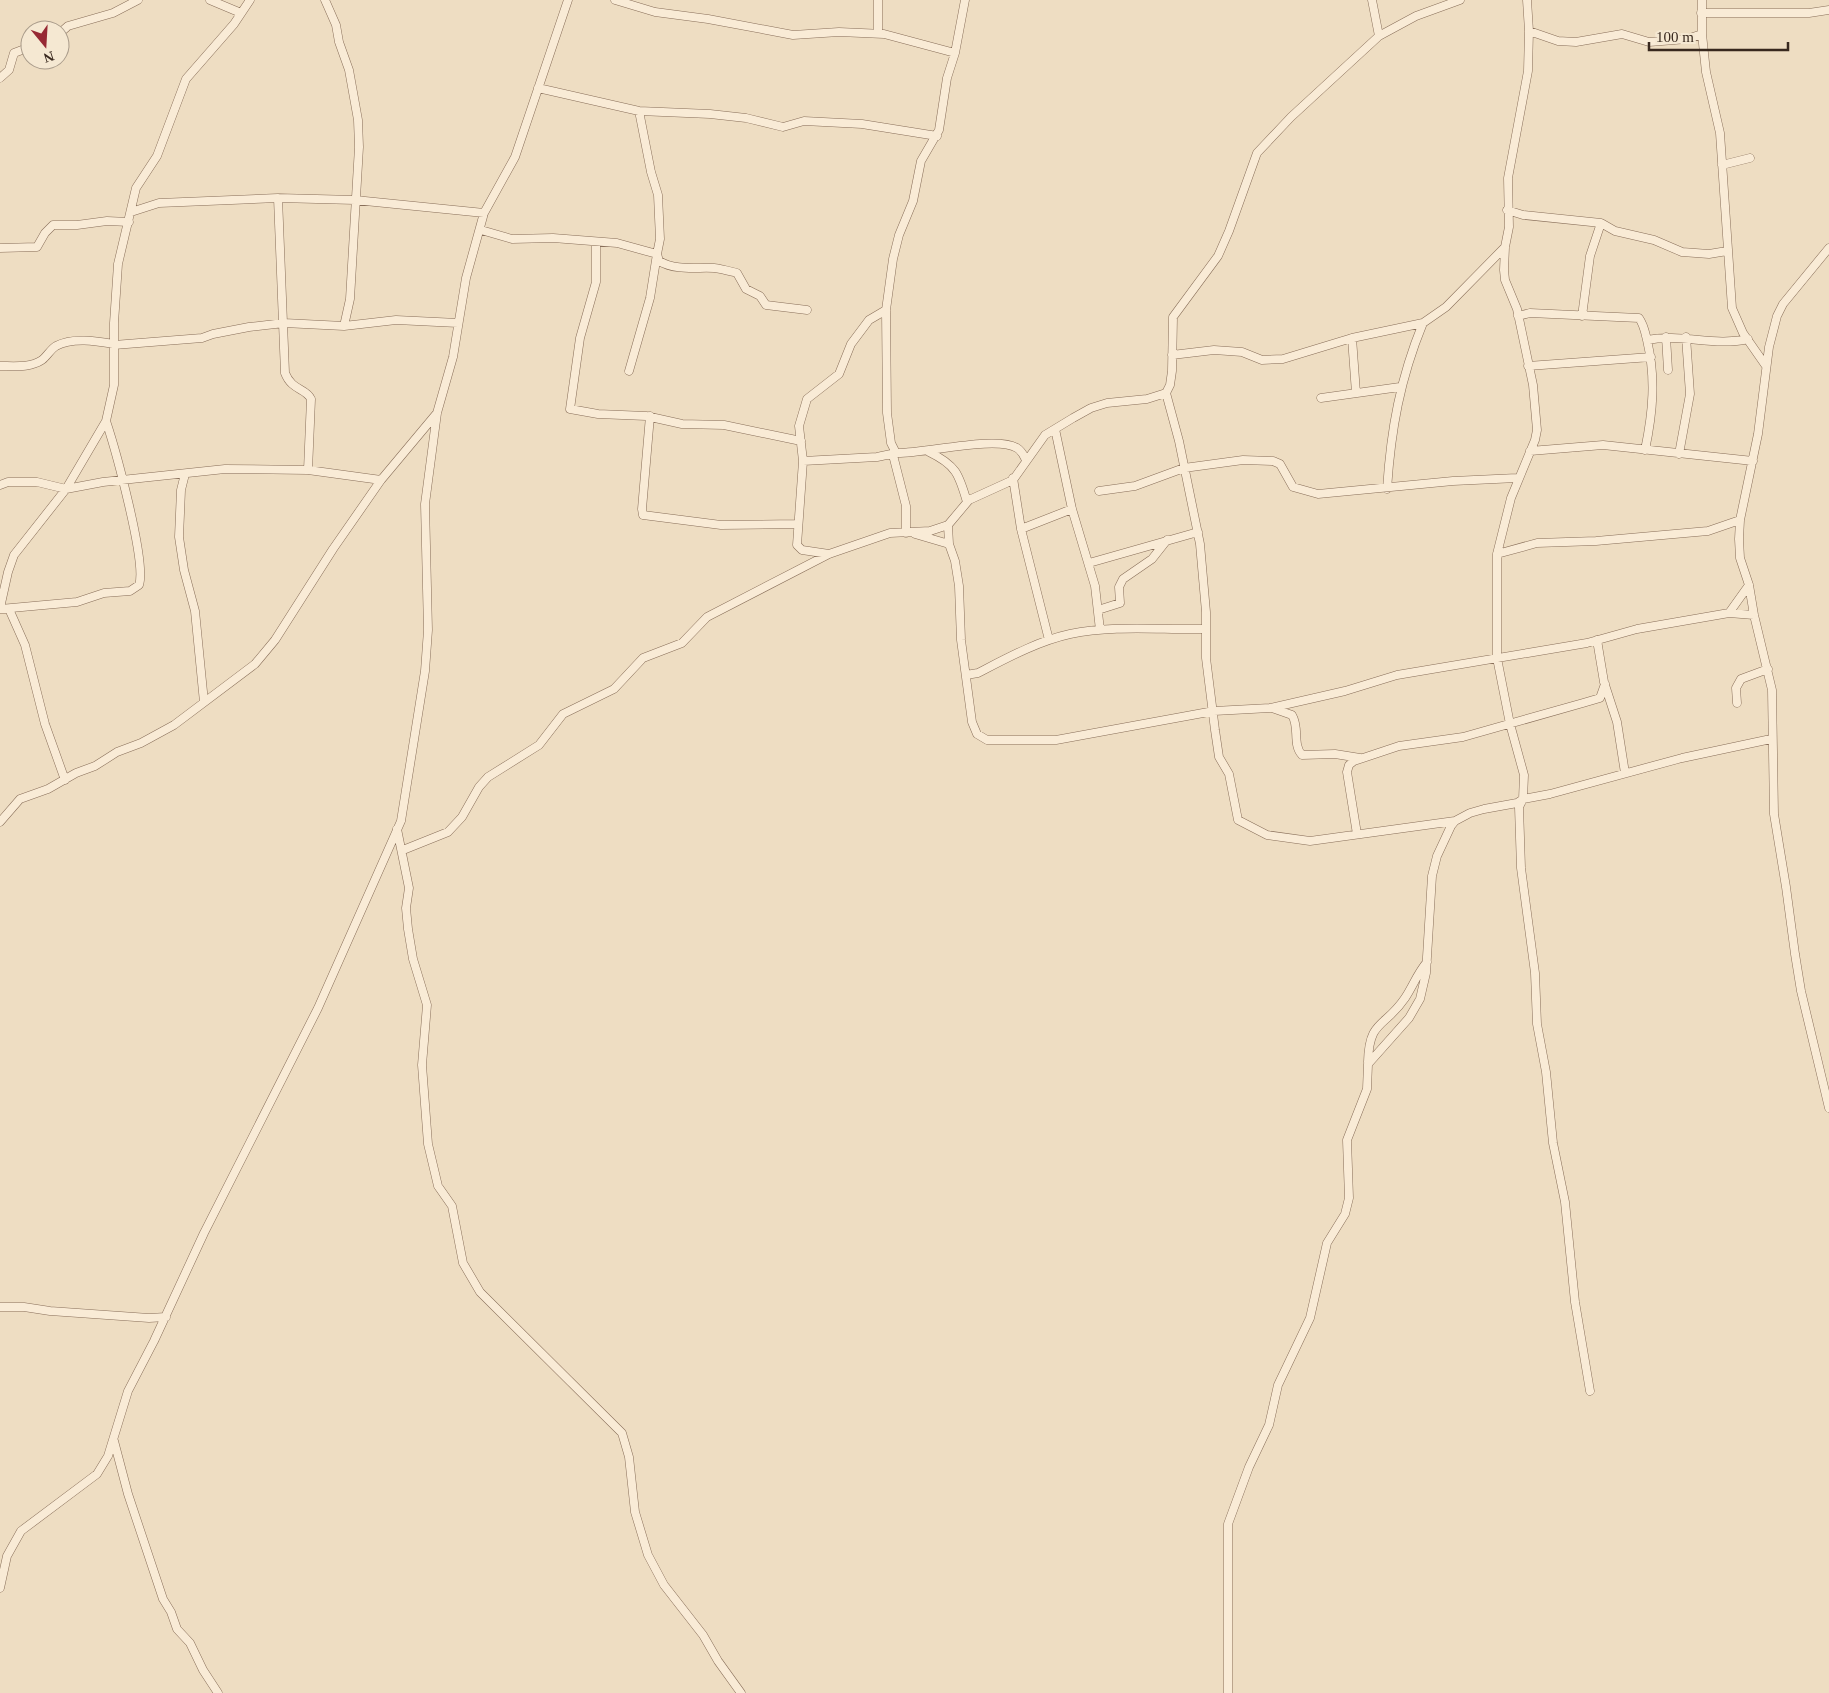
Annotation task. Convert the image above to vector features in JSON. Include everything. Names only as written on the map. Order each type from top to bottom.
[{"type":"street","points":[[120,10],[124,0]]},
{"type":"street","points":[[70,25],[120,10],[138,0]]},
{"type":"street","points":[[210,0],[241,13]]},
{"type":"street","points":[[106,421],[123,480],[140,560],[140,581],[136,588],[104,593],[77,602],[9,610],[0,609],[8,572],[14,555],[66,488],[106,421],[113,398],[118,264],[132,212],[136,188],[160,150],[186,79],[234,24],[250,0]]},
{"type":"street","points":[[325,0],[336,24],[353,90],[358,147],[350,300],[344,326]]},
{"type":"street","points":[[0,1588],[7,1556],[21,1531],[96,1474],[108,1456],[128,1391],[166,1317],[204,1233],[318,1008],[404,811],[425,671],[428,630],[425,504],[437,413],[453,357],[466,278],[481,230],[484,213],[515,157],[568,0]]},
{"type":"street","points":[[615,0],[655,12],[708,19],[793,35],[839,32],[878,33],[955,53]]},
{"type":"street","points":[[878,0],[878,33]]},
{"type":"street","points":[[910,533],[906,506],[891,443],[887,413],[886,310],[898,235],[913,201],[921,161],[937,136],[947,78],[955,53],[965,0]]},
{"type":"street","points":[[1372,0],[1379,36]]},
{"type":"street","points":[[1460,0],[1416,16],[1379,36],[1314,95],[1257,152],[1218,256],[1173,317],[1170,385],[1166,393],[1198,532],[1205,590],[1204,629],[1208,676],[1219,757],[1228,774],[1236,816],[1241,823],[1252,826],[1267,835],[1310,841],[1455,820],[1484,809],[1517,804],[1523,799],[1550,794],[1682,758],[1771,739]]},
{"type":"street","points":[[1527,0],[1529,31],[1528,71],[1508,178],[1507,210],[1509,227],[1505,247],[1505,280],[1518,316],[1535,398],[1537,430],[1530,451],[1517,478],[1503,524],[1498,554],[1497,658],[1510,724],[1524,774],[1523,799],[1518,807],[1518,832],[1535,972],[1537,1024],[1546,1072],[1553,1142],[1565,1202],[1575,1302],[1590,1391]]},
{"type":"street","points":[[1702,0],[1702,34],[1706,72],[1718,124],[1722,165],[1732,308],[1748,339],[1766,366]]},
{"type":"street","points":[[1701,13],[1809,13],[1829,10]]},
{"type":"street","points":[[1529,31],[1558,41],[1576,42],[1622,34],[1649,42],[1687,39],[1702,34]]},
{"type":"street","points":[[0,78],[9,70],[13,54],[20,51]]},
{"type":"street","points":[[538,88],[639,111],[710,114],[746,118],[783,127],[804,121],[862,124],[937,136]]},
{"type":"street","points":[[629,371],[650,298],[658,251],[658,195],[651,172],[639,111]]},
{"type":"street","points":[[1722,165],[1750,158]]},
{"type":"street","points":[[132,212],[160,203],[278,198],[355,200],[484,213]]},
{"type":"street","points":[[278,198],[279,262],[284,323],[285,373],[293,386],[306,392],[312,399],[308,470]]},
{"type":"street","points":[[1507,210],[1523,216],[1601,224],[1614,231],[1654,240],[1682,252],[1709,254],[1727,251]]},
{"type":"street","points":[[0,248],[37,247],[45,233],[53,225],[77,225],[107,221],[129,222]]},
{"type":"street","points":[[1582,316],[1590,256],[1601,224]]},
{"type":"street","points":[[481,230],[512,239],[561,238],[596,243],[617,243],[658,251]]},
{"type":"street","points":[[596,243],[596,282],[579,343],[569,409],[598,414],[650,416],[682,424],[724,425],[801,441]]},
{"type":"street","points":[[1172,355],[1214,350],[1242,352],[1262,360],[1284,360],[1352,338],[1423,323],[1446,307],[1505,247]]},
{"type":"street","points":[[1829,248],[1783,304],[1777,316],[1766,366],[1753,461],[1740,520],[1740,558],[1749,585],[1754,615],[1772,690],[1771,739],[1774,814],[1795,954],[1801,991],[1829,1108]]},
{"type":"street","points":[[658,251],[660,261],[666,265],[715,268],[737,273],[746,289],[761,296],[766,305],[807,310]]},
{"type":"street","points":[[829,554],[800,549],[797,545],[803,461],[799,426],[808,396],[838,374],[851,344],[869,320],[886,310]]},
{"type":"street","points":[[1518,316],[1530,313],[1639,318],[1643,323],[1651,358],[1654,392],[1652,415],[1645,450]]},
{"type":"street","points":[[0,366],[27,365],[39,362],[54,347],[65,343],[85,341],[114,345],[202,338],[249,327],[284,323],[344,326],[396,320],[458,323]]},
{"type":"street","points":[[1387,489],[1390,442],[1400,387],[1423,323]]},
{"type":"street","points":[[1647,340],[1666,337],[1686,337],[1733,342],[1748,339]]},
{"type":"street","points":[[1666,337],[1668,370]]},
{"type":"street","points":[[1679,454],[1690,394],[1686,337]]},
{"type":"street","points":[[1352,338],[1356,393]]},
{"type":"street","points":[[1528,366],[1651,358]]},
{"type":"street","points":[[1321,398],[1400,387]]},
{"type":"street","points":[[403,850],[448,832],[466,813],[479,787],[488,777],[539,745],[563,714],[614,689],[643,658],[682,643],[707,617],[829,554],[890,533],[930,531],[948,524],[966,502],[979,494],[1013,480],[1012,478],[1045,435],[1091,408],[1102,404],[1118,400],[1147,399],[1166,393]]},
{"type":"street","points":[[0,822],[20,800],[95,766],[117,752],[141,743],[174,725],[255,664],[269,650],[333,549],[381,480],[437,413]]},
{"type":"street","points":[[650,416],[643,515],[649,518],[691,519],[721,525],[798,524]]},
{"type":"street","points":[[1055,429],[1072,508],[1089,563],[1100,630]]},
{"type":"street","points":[[803,461],[929,452],[974,444],[1015,446],[1022,452],[1026,460]]},
{"type":"street","points":[[1530,451],[1603,444],[1753,461]]},
{"type":"street","points":[[929,452],[948,462],[956,471],[962,483],[966,502]]},
{"type":"street","points":[[1099,491],[1135,486],[1184,468],[1243,460],[1273,461],[1280,464],[1293,486],[1303,491],[1318,494],[1387,489],[1453,481],[1517,478]]},
{"type":"street","points":[[0,485],[8,482],[37,482],[66,488],[225,468],[308,470],[381,480]]},
{"type":"street","points":[[184,474],[181,490],[180,536],[184,570],[195,611],[204,702]]},
{"type":"street","points":[[1012,478],[1021,529],[1049,640]]},
{"type":"street","points":[[1021,529],[1072,508]]},
{"type":"street","points":[[1498,554],[1537,543],[1596,541],[1708,531],[1740,520]]},
{"type":"street","points":[[948,524],[949,544],[955,561],[959,586],[961,640],[974,728],[976,734],[987,740],[1056,740],[1214,712],[1270,708],[1307,698],[1345,691],[1397,676],[1597,640],[1637,629],[1729,613],[1743,612],[1754,615]]},
{"type":"street","points":[[1089,563],[1198,532]]},
{"type":"street","points":[[910,533],[949,544]]},
{"type":"street","points":[[1098,610],[1120,603],[1119,587],[1123,579],[1152,559],[1167,540]]},
{"type":"street","points":[[1729,613],[1749,585]]},
{"type":"street","points":[[9,610],[24,645],[45,724],[65,780]]},
{"type":"street","points":[[966,675],[978,672],[1049,640],[1100,630],[1204,629]]},
{"type":"street","points":[[1597,640],[1604,684],[1617,722],[1625,774]]},
{"type":"street","points":[[1736,703],[1736,688],[1740,680],[1768,669]]},
{"type":"street","points":[[1357,834],[1347,772],[1349,765],[1360,758],[1397,746],[1445,741],[1597,701],[1600,698],[1604,684]]},
{"type":"street","points":[[1270,708],[1292,715],[1296,727],[1296,744],[1302,755],[1335,754],[1360,758]]},
{"type":"street","points":[[1368,1064],[1415,1010],[1423,990],[1427,962],[1432,876],[1444,838],[1455,820]]},
{"type":"street","points":[[397,829],[403,850],[409,888],[406,908],[408,929],[427,1005],[422,1065],[428,1144],[438,1186],[452,1206],[464,1263],[480,1292],[622,1433],[629,1457],[635,1512],[648,1555],[664,1585],[703,1635],[718,1661],[742,1693]]},
{"type":"street","points":[[1228,1693],[1228,1524],[1249,1468],[1270,1426],[1282,1375],[1290,1363],[1310,1318],[1327,1243],[1345,1214],[1349,1198],[1347,1140],[1367,1089],[1369,1050],[1373,1030],[1400,1004],[1416,974],[1427,962]]},
{"type":"street","points":[[0,1307],[150,1318],[166,1317]]},
{"type":"street","points":[[114,1441],[128,1494],[176,1629],[190,1643],[203,1670],[218,1693]]}]
